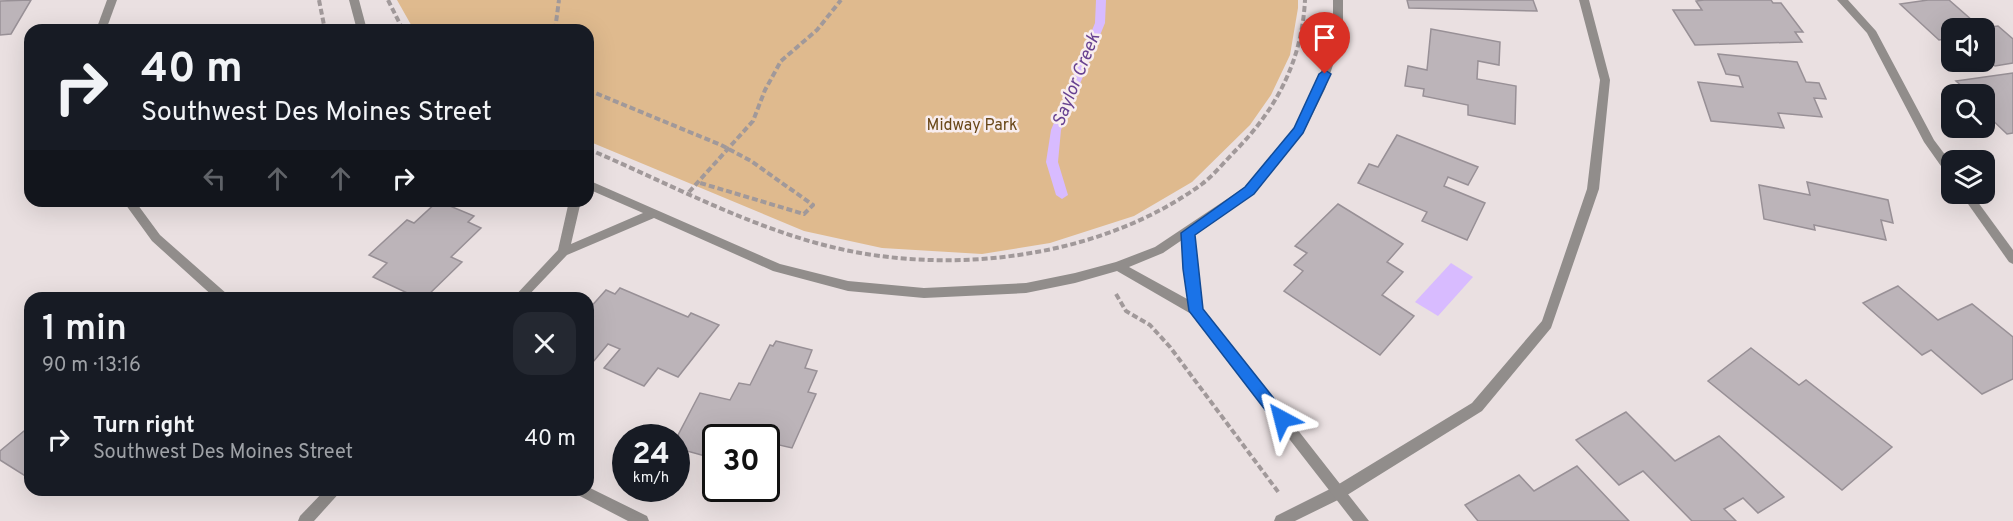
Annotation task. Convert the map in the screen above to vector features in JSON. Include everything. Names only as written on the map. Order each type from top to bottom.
[{"type":"street","points":[[102,24],[112,0]]},
{"type":"street","points":[[354,0],[360,24]]},
{"type":"street","points":[[594,187],[777,268],[848,286],[924,293],[1026,288],[1118,266],[1159,250],[1188,233],[1249,190],[1299,130],[1320,89],[1330,59],[1338,24],[1338,0]]},
{"type":"street","points":[[1281,521],[1339,492],[1477,407],[1547,324],[1593,189],[1605,80],[1584,0]]},
{"type":"street","points":[[1842,0],[1871,31],[1930,142],[1941,158]]},
{"type":"street","points":[[1973,204],[2013,259]]},
{"type":"street","points":[[133,207],[156,238],[216,292]]},
{"type":"street","points":[[563,252],[574,207]]},
{"type":"street","points":[[525,292],[563,252],[655,213]]},
{"type":"street","points":[[1188,233],[1190,269],[1197,311]]},
{"type":"street","points":[[1118,266],[1197,311],[1362,521]]},
{"type":"street","points":[[305,521],[329,496]]},
{"type":"street","points":[[592,496],[642,521]]},
{"type":"path","points":[[319,0],[324,24]]},
{"type":"path","points":[[388,0],[400,24]]},
{"type":"path","points":[[556,24],[559,0]]},
{"type":"path","points":[[689,192],[726,148],[753,121],[765,90],[781,61],[817,30],[841,0]]},
{"type":"path","points":[[594,152],[803,239],[904,258],[957,261],[1010,256],[1088,238],[1138,222],[1200,186],[1245,142],[1286,87],[1297,62],[1303,33],[1305,0]]},
{"type":"path","points":[[594,92],[698,134],[726,148],[751,161],[813,205],[804,214],[697,182]]},
{"type":"path","points":[[1114,290],[1126,311],[1150,325],[1170,347],[1281,496]]},
{"type":"green space","name":"Midway Park","points":[[397,0],[1298,0],[1290,55],[1271,95],[1250,125],[1192,182],[1134,216],[1050,243],[982,254],[882,248],[804,231],[594,144],[594,24],[411,24]]},
{"type":"shaded area","points":[[1451,263],[1473,277],[1438,316],[1415,302]]},
{"type":"building","points":[[31,0],[11,34],[0,35],[0,1]]},
{"type":"building","points":[[1407,0],[1533,0],[1537,11],[1409,8]]},
{"type":"building","points":[[1704,0],[1771,0],[1773,3],[1781,3],[1803,32],[1795,32],[1802,42],[1695,45],[1673,10],[1702,10],[1696,1]]},
{"type":"building","points":[[1949,0],[1970,18],[1941,18],[1941,40],[1939,40],[1900,4]]},
{"type":"building","points":[[1995,26],[1998,26],[2013,39],[2013,63],[1995,66]]},
{"type":"building","points":[[1431,29],[1500,42],[1499,65],[1478,61],[1477,79],[1516,86],[1515,124],[1468,115],[1468,105],[1423,96],[1424,89],[1405,86],[1408,66],[1427,70]]},
{"type":"building","points":[[1718,54],[1797,62],[1806,82],[1819,83],[1826,99],[1814,98],[1822,117],[1778,113],[1784,128],[1711,121],[1698,82],[1743,87],[1739,76],[1726,74]]},
{"type":"building","points":[[2013,73],[2013,133],[2007,134],[1995,123],[1995,84],[1959,84],[1956,81]]},
{"type":"building","points":[[1397,135],[1478,167],[1468,185],[1448,177],[1444,186],[1485,203],[1467,240],[1422,221],[1427,212],[1358,183],[1369,164],[1378,167]]},
{"type":"building","points":[[1807,182],[1888,200],[1893,223],[1881,220],[1886,240],[1814,225],[1815,230],[1764,219],[1759,185],[1810,195]]},
{"type":"building","points":[[1338,204],[1403,244],[1387,262],[1403,272],[1382,295],[1414,316],[1380,355],[1284,291],[1303,271],[1294,265],[1307,253],[1295,246]]},
{"type":"building","points":[[431,207],[452,207],[474,216],[468,222],[481,228],[451,257],[462,262],[431,292],[405,292],[373,277],[387,263],[369,255],[407,220],[414,223]]},
{"type":"building","points":[[1898,286],[1938,320],[1972,304],[2013,337],[2013,379],[1982,394],[1931,350],[1922,355],[1863,303]]},
{"type":"building","points":[[620,288],[688,317],[691,313],[719,325],[678,377],[658,368],[644,386],[604,368],[620,349],[608,344],[594,361],[594,303],[606,290],[615,294]]},
{"type":"building","points":[[776,341],[812,350],[805,368],[817,371],[808,392],[816,394],[792,448],[780,445],[780,424],[702,424],[702,455],[690,452],[690,424],[684,424],[700,393],[730,400],[739,383],[750,385],[770,345],[773,346]]},
{"type":"building","points":[[1751,348],[1799,385],[1806,380],[1892,447],[1842,490],[1708,381]]},
{"type":"building","points":[[1626,412],[1675,461],[1719,436],[1784,497],[1758,513],[1743,498],[1724,509],[1736,521],[1692,521],[1643,471],[1619,485],[1576,440]]},
{"type":"building","points":[[24,431],[24,475],[0,460],[0,451]]},
{"type":"building","points":[[1577,466],[1629,521],[1478,521],[1465,505],[1519,475],[1534,491]]},
{"type":"waterway","name":"Saylor Creek","points":[[1062,195],[1052,162],[1056,130],[1100,23],[1101,0]]},
{"type":"route","points":[[1282,419],[1197,311],[1190,269],[1188,233],[1249,190],[1299,130],[1325,74]]}]
